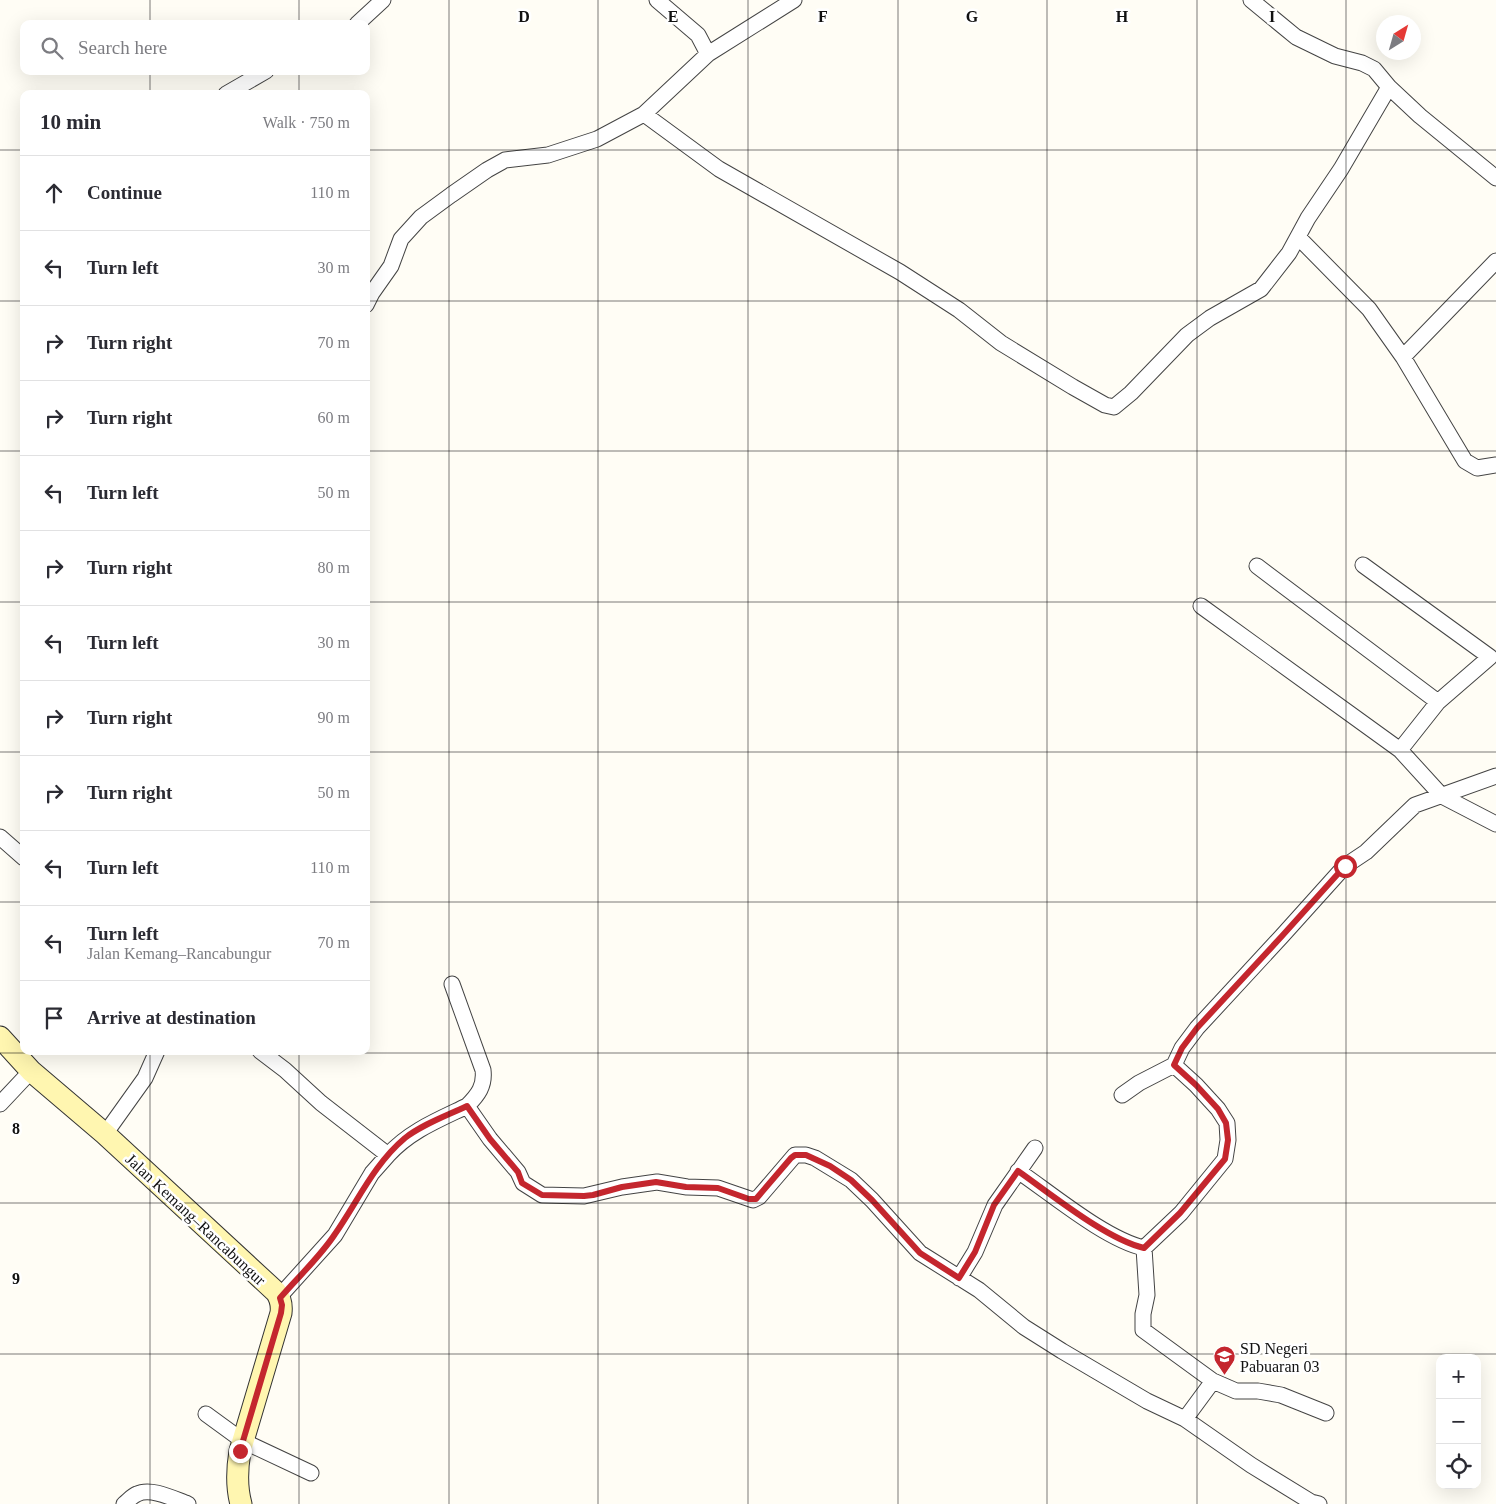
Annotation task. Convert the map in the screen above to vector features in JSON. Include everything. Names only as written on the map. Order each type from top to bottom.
[{"type":"street","points":[[361,20],[383,0]]},
{"type":"street","points":[[657,0],[698,35],[708,54]]},
{"type":"street","points":[[370,297],[391,266],[401,239],[421,217],[486,170],[505,160],[548,156],[597,139],[644,114],[708,54],[794,0]]},
{"type":"street","points":[[1251,0],[1296,37],[1336,56],[1362,63],[1374,69],[1389,87],[1420,116],[1496,178]]},
{"type":"street","points":[[233,90],[259,75]]},
{"type":"street","points":[[644,114],[719,169],[900,272],[959,310],[1001,343],[1073,387],[1106,405],[1114,407],[1131,393],[1187,335],[1210,318],[1261,289],[1288,253],[1308,218],[1341,169],[1389,87]]},
{"type":"street","points":[[1298,237],[1369,309],[1403,357],[1465,461],[1477,468],[1496,465]]},
{"type":"street","points":[[1403,357],[1496,261]]},
{"type":"street","points":[[1363,565],[1490,657],[1438,702],[1400,750]]},
{"type":"street","points":[[1257,566],[1438,702]]},
{"type":"street","points":[[1201,606],[1400,750],[1442,796],[1496,824]]},
{"type":"street","points":[[1122,1095],[1139,1083],[1174,1065],[1182,1048],[1197,1028],[1345,866],[1366,852],[1415,805],[1496,776]]},
{"type":"street","points":[[0,837],[20,854]]},
{"type":"street","points":[[280,1298],[335,1235],[372,1173],[388,1155],[407,1137],[467,1106],[480,1091],[484,1080],[483,1070],[452,984]]},
{"type":"street","name":"Jalan Kemang–Rancabungur","points":[[0,1037],[31,1071],[105,1134],[276,1292],[280,1298],[282,1305],[281,1313],[242,1441],[237,1474],[238,1494],[241,1504]]},
{"type":"street","points":[[105,1134],[145,1078],[155,1055]]},
{"type":"street","points":[[265,1055],[388,1155]]},
{"type":"street","points":[[1174,1065],[1218,1109],[1226,1123],[1228,1140],[1225,1159],[1180,1213],[1144,1248],[1147,1295],[1143,1314],[1143,1330],[1213,1381],[1236,1391],[1281,1395],[1326,1413]]},
{"type":"street","points":[[0,1104],[31,1071]]},
{"type":"street","points":[[467,1106],[490,1139],[518,1172],[522,1183],[542,1195],[593,1195],[622,1187],[656,1182],[686,1187],[718,1188],[749,1199],[756,1199],[795,1155],[806,1155],[830,1166],[851,1180],[872,1200],[920,1253],[979,1290],[1024,1327],[1147,1401],[1185,1419],[1251,1465],[1311,1502],[1319,1504]]},
{"type":"street","points":[[959,1278],[975,1252],[994,1205],[1036,1148]]},
{"type":"street","points":[[1018,1171],[1092,1222],[1131,1245],[1144,1248]]},
{"type":"street","points":[[1185,1419],[1213,1381]]},
{"type":"street","points":[[206,1414],[242,1441],[311,1473]]},
{"type":"street","points":[[124,1504],[135,1494],[143,1492],[157,1494],[188,1504]]},
{"type":"place","name":"SD Negeri Pabuaran 03","points":[[1224,1376]]},
{"type":"route","points":[[240,1451],[281,1313],[282,1305],[280,1298],[335,1235],[372,1173],[396,1146],[429,1124],[467,1106],[490,1139],[518,1172],[522,1183],[542,1195],[593,1195],[607,1190],[656,1182],[686,1187],[718,1188],[752,1200],[759,1197],[791,1158],[800,1154],[806,1155],[830,1166],[851,1180],[872,1200],[920,1253],[959,1278],[975,1252],[994,1205],[1018,1171],[1092,1222],[1131,1245],[1144,1248],[1180,1213],[1225,1159],[1228,1140],[1226,1123],[1218,1109],[1174,1065],[1182,1048],[1197,1028],[1345,866]]}]
